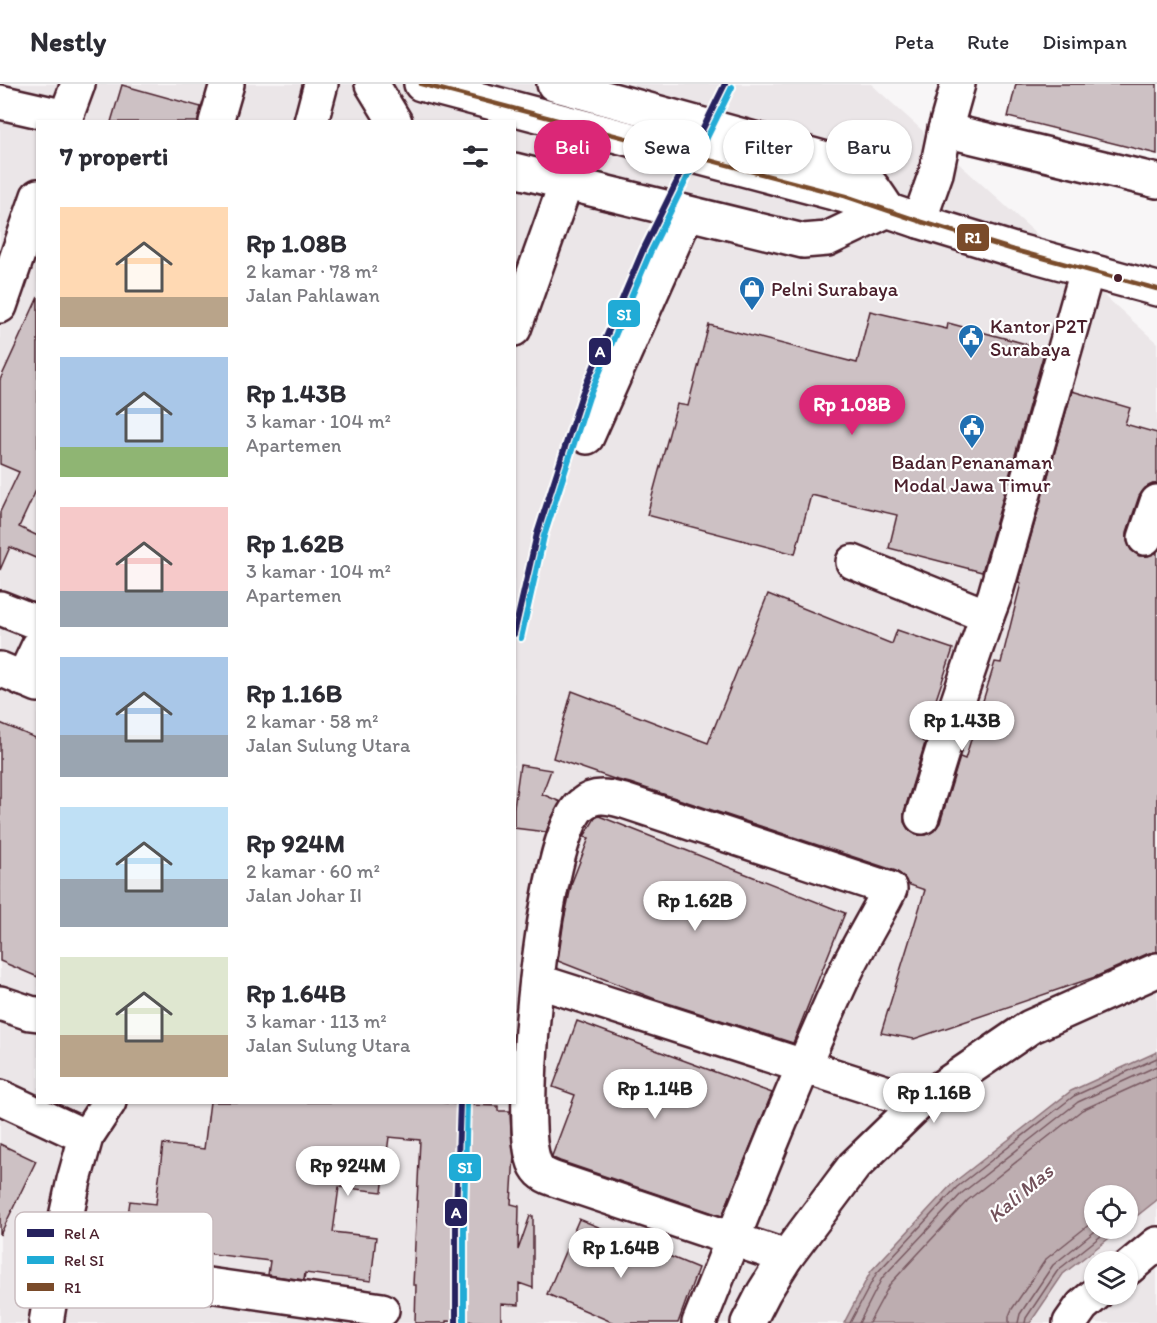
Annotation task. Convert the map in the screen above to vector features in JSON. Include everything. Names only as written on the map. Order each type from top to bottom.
[{"type":"main road","points":[[0,102],[65,119],[78,84]]},
{"type":"main road","points":[[217,120],[227,84]]},
{"type":"main road","points":[[312,120],[321,84]]},
{"type":"main road","points":[[372,84],[394,120]]},
{"type":"main road","points":[[422,84],[845,196],[919,221],[1155,289]]},
{"type":"main road","points":[[554,84],[841,163],[860,173],[872,185],[888,210]]},
{"type":"main road","points":[[919,221],[936,173],[958,84]]},
{"type":"main road","points":[[945,130],[1157,181]]},
{"type":"main road","points":[[516,170],[803,241],[826,238],[888,210]]},
{"type":"main road","points":[[516,323],[566,183]]},
{"type":"main road","points":[[0,306],[36,202]]},
{"type":"main road","points":[[587,437],[687,213]]},
{"type":"main road","points":[[922,817],[954,713],[995,595],[1087,271]]},
{"type":"main road","points":[[1145,538],[1157,502]]},
{"type":"main road","points":[[853,562],[987,616]]},
{"type":"main road","points":[[0,608],[36,622]]},
{"type":"main road","points":[[20,678],[36,650]]},
{"type":"main road","points":[[699,1323],[733,1239],[803,1066],[846,972],[890,889],[624,801],[606,796],[593,798],[581,805],[572,817],[565,835],[547,908],[537,981],[529,1072],[530,1146],[537,1170],[554,1179],[733,1239],[786,1257]]},
{"type":"main road","points":[[748,1323],[786,1257],[854,1166],[919,1103],[1030,1027],[1157,970]]},
{"type":"main road","points":[[537,981],[919,1103]]},
{"type":"main road","points":[[0,1003],[36,1014]]},
{"type":"main road","points":[[0,1097],[86,1137]]},
{"type":"main road","points":[[67,1212],[86,1137],[108,1104]]},
{"type":"main road","points":[[1138,1260],[1157,1244]]},
{"type":"main road","points":[[213,1286],[382,1310]]},
{"type":"main road","points":[[1070,1323],[1084,1304]]},
{"type":"main road","points":[[46,1323],[48,1308]]},
{"type":"shaded area","points":[[0,84],[871,84],[911,120],[826,120],[826,174],[912,174],[912,121],[1157,343],[1157,1323],[0,1323]]},
{"type":"water","name":"Kali Mas","points":[[1157,1052],[1157,1200],[1138,1215],[1138,1185],[1084,1185],[1084,1239],[1108,1239],[1093,1251],[1084,1251],[1084,1258],[1063,1274],[1030,1323],[844,1323],[871,1271],[953,1183],[1071,1091]]},
{"type":"building","points":[[1016,84],[1157,84],[1157,154],[1008,117]]},
{"type":"building","points":[[122,85],[201,107],[198,120],[112,120]]},
{"type":"building","points":[[36,301],[36,490],[19,527],[36,535],[36,558],[10,547],[0,570],[0,512],[19,472],[0,464],[0,380]]},
{"type":"building","points":[[870,311],[947,329],[948,323],[1045,349],[982,572],[889,548],[897,515],[811,495],[795,554],[647,515],[677,404],[688,406],[709,325],[857,363]]},
{"type":"building","points":[[1072,391],[1130,408],[1125,424],[1157,433],[1157,484],[1145,488],[1139,496],[1127,532],[1127,541],[1131,550],[1139,556],[1148,556],[1157,552],[1157,952],[1149,953],[1095,977],[914,1039],[881,1033],[925,890],[907,884],[904,877],[896,871],[553,758],[572,691],[708,743],[768,594],[892,644],[897,630],[953,649],[922,741],[925,743],[904,812],[904,822],[908,829],[916,835],[926,835],[934,831],[940,823],[960,757],[965,759],[995,662],[1001,663],[1021,583],[1018,582]]},
{"type":"building","points":[[0,723],[36,738],[36,976],[0,961]]},
{"type":"building","points":[[520,765],[551,770],[542,794],[561,802],[546,832],[516,828],[516,794]]},
{"type":"building","points":[[599,816],[845,913],[793,1043],[655,999],[558,961],[572,882],[589,838],[584,837],[595,818]]},
{"type":"building","points":[[577,1021],[772,1093],[722,1216],[553,1158],[575,1095],[553,1087]]},
{"type":"building","points":[[210,1104],[456,1104],[498,1106],[498,1111],[510,1111],[514,1155],[511,1204],[519,1206],[518,1250],[530,1216],[533,1216],[533,1288],[519,1283],[519,1305],[501,1304],[501,1322],[415,1323],[416,1285],[413,1285],[420,1140],[389,1137],[382,1192],[339,1187],[333,1232],[376,1237],[371,1281],[305,1273],[304,1280],[268,1275],[270,1261],[213,1254],[213,1212],[128,1212],[130,1201],[156,1204],[163,1144],[204,1149]]},
{"type":"building","points":[[0,1144],[36,1161],[0,1235]]},
{"type":"building","points":[[579,1219],[698,1268],[678,1323],[614,1323],[547,1294]]},
{"type":"rail line","name":"A","points":[[516,625],[537,534],[582,394],[643,250],[725,84]]},
{"type":"rail line","name":"SI","points":[[521,638],[544,536],[589,397],[650,253],[732,87]]},
{"type":"rail line","name":"A","points":[[456,1323],[456,1214],[460,1104]]},
{"type":"rail line","name":"SI","points":[[464,1323],[467,1104]]},
{"type":"transit line","name":"R1","points":[[421,84],[845,196],[1014,250],[1157,289]]},
{"type":"place","name":"Pelni Surabaya","points":[[752,312]]},
{"type":"place","name":"Kantor P2T Surabaya","points":[[971,360]]},
{"type":"place","name":"Badan Penanaman Modal Jawa Timur","points":[[972,450]]}]
